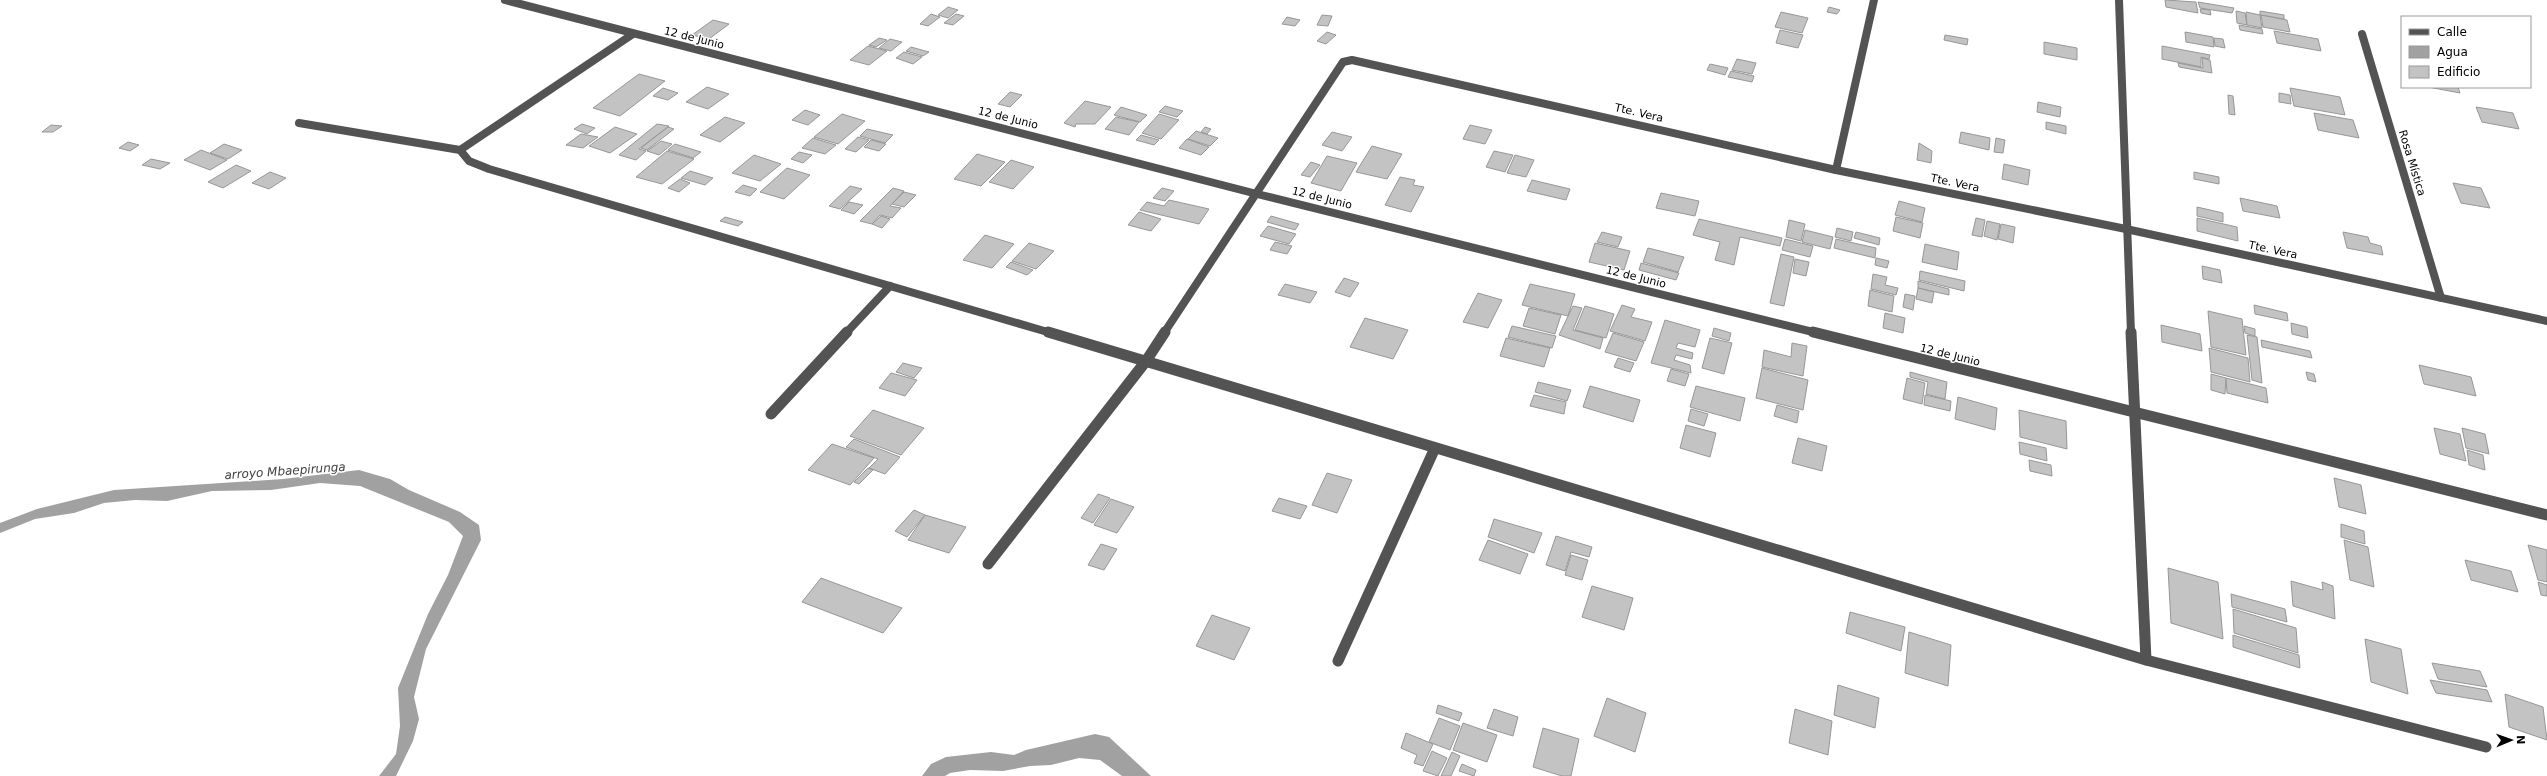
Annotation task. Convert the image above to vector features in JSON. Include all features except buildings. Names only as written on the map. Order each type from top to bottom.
[{"type":"street","name":"12 de Junio","points":[[505,0],[1257,194],[2135,414],[2547,515]]},
{"type":"street","points":[[1836,170],[1874,0]]},
{"type":"street","points":[[2119,0],[2126,229],[2146,660]]},
{"type":"street","points":[[460,150],[633,34]]},
{"type":"street","name":"Rosa Mística","points":[[2362,34],[2441,298]]},
{"type":"street","name":"Tte. Vera","points":[[1257,194],[1343,62],[1352,60],[1836,170],[2126,229],[2547,320]]},
{"type":"street","points":[[299,123],[460,150],[469,161],[489,170],[1146,361],[2146,660],[2486,747]]},
{"type":"street","points":[[988,564],[1146,361],[1257,194]]},
{"type":"street","points":[[771,414],[890,286]]},
{"type":"street","points":[[1338,661],[1435,448]]},
{"type":"water","points":[[359,470],[390,479],[409,490],[460,512],[479,525],[481,540],[426,649],[414,697],[419,719],[413,741],[396,776],[379,776],[396,754],[400,726],[398,688],[428,614],[448,575],[463,536],[449,522],[360,486],[320,483],[271,490],[212,491],[167,501],[135,500],[104,503],[74,513],[35,519],[0,533],[0,523],[37,509],[114,490],[283,479]]},
{"type":"water","points":[[1095,734],[1109,737],[1151,776],[1122,776],[1100,760],[1079,758],[1051,765],[1030,766],[1003,771],[970,770],[950,773],[945,776],[922,776],[931,764],[946,757],[991,752],[1014,755],[1026,750]]},
{"type":"water label","name":"arroyo Mbaepirunga","points":[[285,471]]}]
